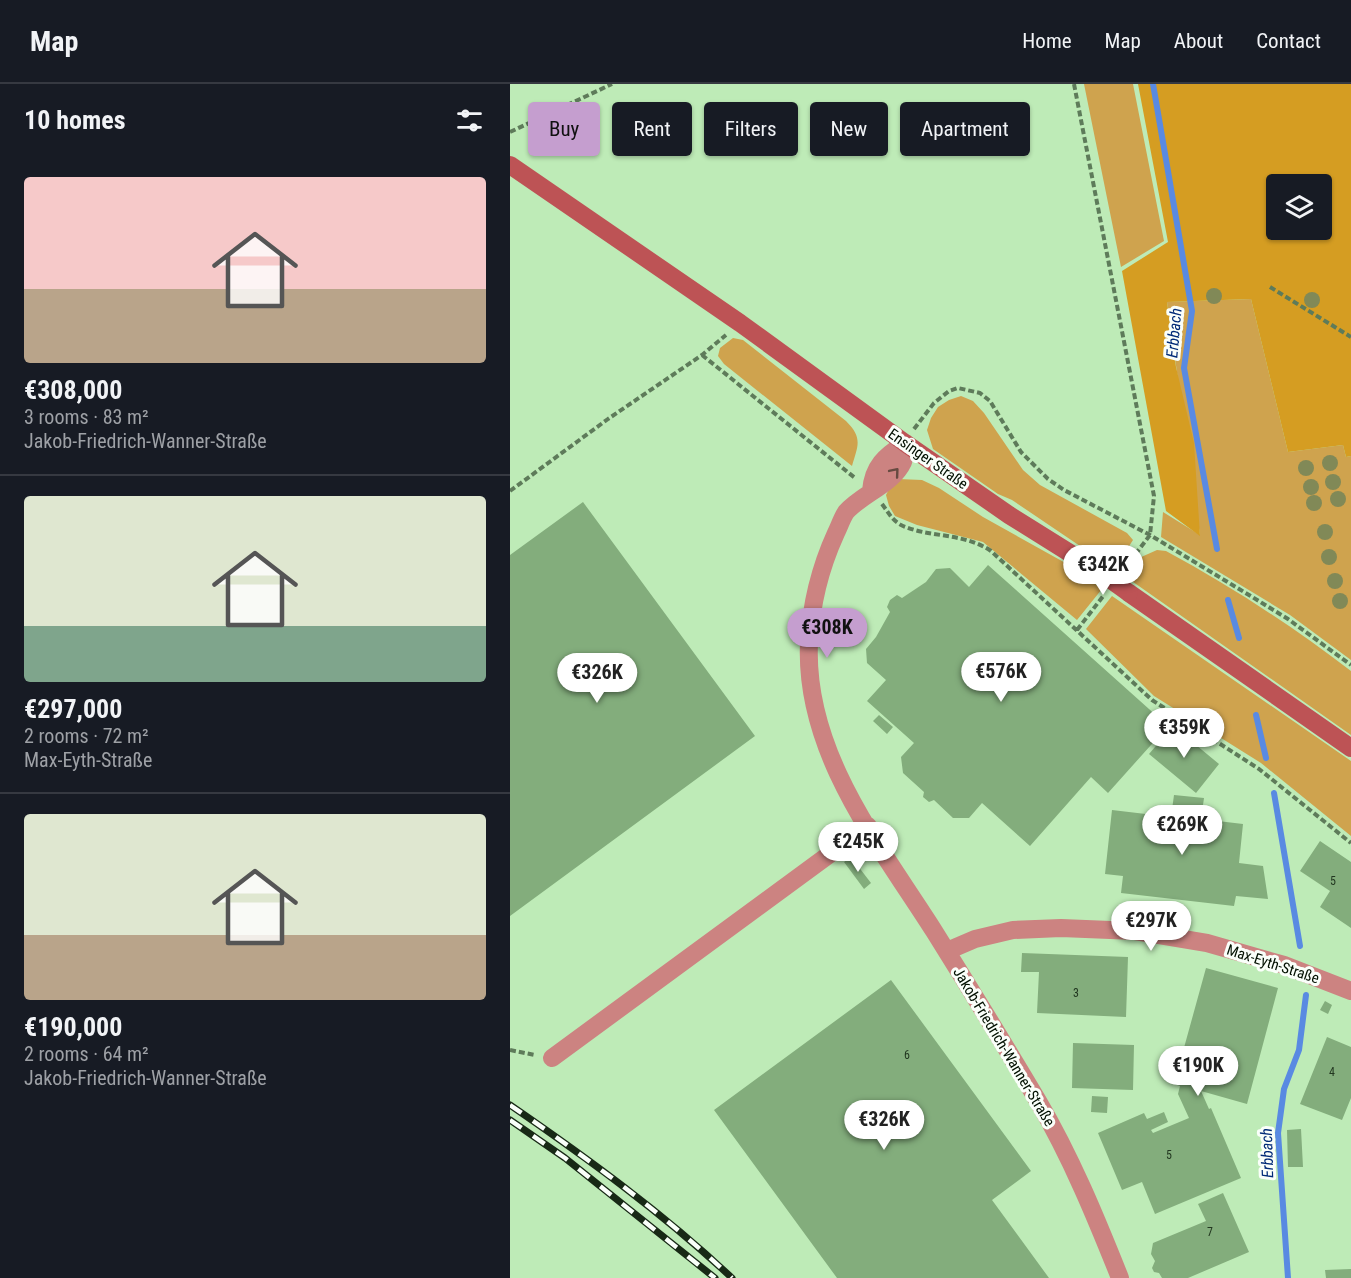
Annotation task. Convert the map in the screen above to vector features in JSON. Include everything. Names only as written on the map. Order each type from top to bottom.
[{"type":"street","name":"Ensinger Straße","points":[[510,165],[740,323],[904,443],[1009,515],[1097,570],[1351,748]]},
{"type":"street","points":[[871,491],[872,476],[886,455],[904,443]]},
{"type":"street","name":"Jakob-Friedrich-Wanner-Straße","points":[[871,491],[846,513],[826,555],[814,598],[808,669],[813,702],[824,740],[837,774],[1061,1141],[1120,1278]]},
{"type":"street","points":[[552,1058],[868,826]]},
{"type":"street","name":"Max-Eyth-Straße","points":[[947,951],[975,939],[1013,930],[1061,928],[1135,931],[1207,943],[1284,965],[1351,991]]},
{"type":"path","points":[[510,132],[612,84]]},
{"type":"path","points":[[1074,84],[1154,496],[1150,535]]},
{"type":"path","points":[[1270,287],[1351,337]]},
{"type":"path","points":[[510,491],[702,355],[740,323]]},
{"type":"path","points":[[702,355],[871,491],[891,518],[902,525],[970,541],[990,551],[1152,700],[1259,769],[1351,843]]},
{"type":"path","points":[[904,443],[941,396],[958,388],[980,393],[990,401],[1021,452],[1048,479],[1150,535],[1287,619],[1351,665]]},
{"type":"path","points":[[510,1050],[552,1058]]},
{"type":"shaded area","points":[[1084,84],[1133,84],[1164,241],[1121,267]]},
{"type":"shaded area","points":[[1138,84],[1351,84],[1351,456],[1346,457],[1343,445],[1288,452],[1251,299],[1167,302],[1176,367],[1194,443],[1200,536],[1166,511],[1122,271],[1168,242]]},
{"type":"shaded area","points":[[1251,299],[1288,452],[1343,445],[1346,457],[1351,456],[1351,660],[1290,615],[1161,537],[1163,512],[1200,535],[1167,302]]},
{"type":"shaded area","points":[[733,338],[743,340],[846,421],[855,432],[858,442],[852,466],[724,364],[718,356],[720,348]]},
{"type":"shaded area","points":[[961,396],[973,401],[984,413],[1023,470],[1040,485],[1127,533],[1133,540],[1114,569],[933,449],[927,430],[931,418],[938,407]]},
{"type":"shaded area","points":[[898,479],[922,480],[939,488],[983,517],[1069,565],[1102,589],[1077,620],[983,542],[917,525],[895,516],[886,495],[891,485]]},
{"type":"shaded area","points":[[1157,550],[1166,551],[1238,592],[1351,671],[1351,735],[1126,577],[1139,558]]},
{"type":"shaded area","points":[[1112,596],[1351,761],[1351,836],[1261,763],[1154,696],[1086,629]]},
{"type":"building","points":[[583,502],[755,736],[510,916],[510,555]]},
{"type":"building","points":[[988,565],[1168,726],[1108,793],[1091,777],[1030,846],[982,803],[969,818],[953,818],[934,800],[929,802],[923,797],[924,792],[903,773],[901,757],[914,743],[867,701],[886,680],[867,663],[866,649],[876,637],[890,612],[887,607],[890,600],[897,595],[902,598],[926,582],[936,569],[950,568],[969,587]]},
{"type":"building","points":[[879,715],[893,727],[887,734],[873,721]]},
{"type":"building","points":[[1173,726],[1219,764],[1196,793],[1149,754]]},
{"type":"building","points":[[1174,795],[1204,798],[1201,819],[1243,824],[1239,863],[1263,866],[1268,899],[1236,896],[1234,906],[1121,893],[1123,876],[1105,874],[1112,810],[1171,817]]},
{"type":"building","points":[[1320,841],[1351,862],[1351,928],[1320,907],[1330,891],[1300,871]]},
{"type":"building","points":[[851,857],[871,883],[864,889],[844,862]]},
{"type":"building","points":[[1022,953],[1128,957],[1126,1017],[1037,1013],[1039,972],[1021,972]]},
{"type":"building","points":[[1206,968],[1278,988],[1247,1104],[1201,1091],[1209,1109],[1211,1108],[1241,1178],[1155,1214],[1142,1182],[1122,1190],[1098,1133],[1144,1113],[1147,1119],[1164,1112],[1168,1122],[1151,1130],[1153,1133],[1189,1118],[1178,1094],[1180,1086],[1174,1084]]},
{"type":"building","points":[[891,980],[1031,1171],[992,1200],[1049,1278],[837,1278],[714,1110]]},
{"type":"building","points":[[1325,1001],[1332,1005],[1328,1014],[1320,1010]]},
{"type":"building","points":[[1327,1037],[1351,1047],[1351,1098],[1342,1120],[1300,1104]]},
{"type":"building","points":[[1073,1043],[1134,1045],[1133,1090],[1072,1088]]},
{"type":"building","points":[[1092,1096],[1108,1097],[1107,1113],[1091,1112]]},
{"type":"building","points":[[1301,1129],[1303,1167],[1288,1167],[1287,1130]]},
{"type":"building","points":[[1223,1193],[1249,1252],[1188,1278],[1162,1278],[1159,1273],[1154,1272],[1152,1268],[1155,1261],[1151,1254],[1153,1243],[1206,1221],[1198,1204]]},
{"type":"building","points":[[1351,1269],[1351,1278],[1326,1278],[1325,1270]]},
{"type":"waterway","name":"Erbbach","points":[[1153,84],[1192,311],[1184,368],[1217,549]]},
{"type":"waterway","name":"Erbbach","points":[[1228,600],[1239,638]]},
{"type":"waterway","name":"Erbbach","points":[[1256,715],[1266,758]]},
{"type":"waterway","name":"Erbbach","points":[[1274,793],[1300,946]]},
{"type":"waterway","name":"Erbbach","points":[[1288,1278],[1278,1133],[1284,1089],[1299,1050],[1306,995]]},
{"type":"railway","points":[[510,1105],[624,1187],[732,1278]]},
{"type":"railway","points":[[510,1120],[565,1158],[715,1278]]}]
